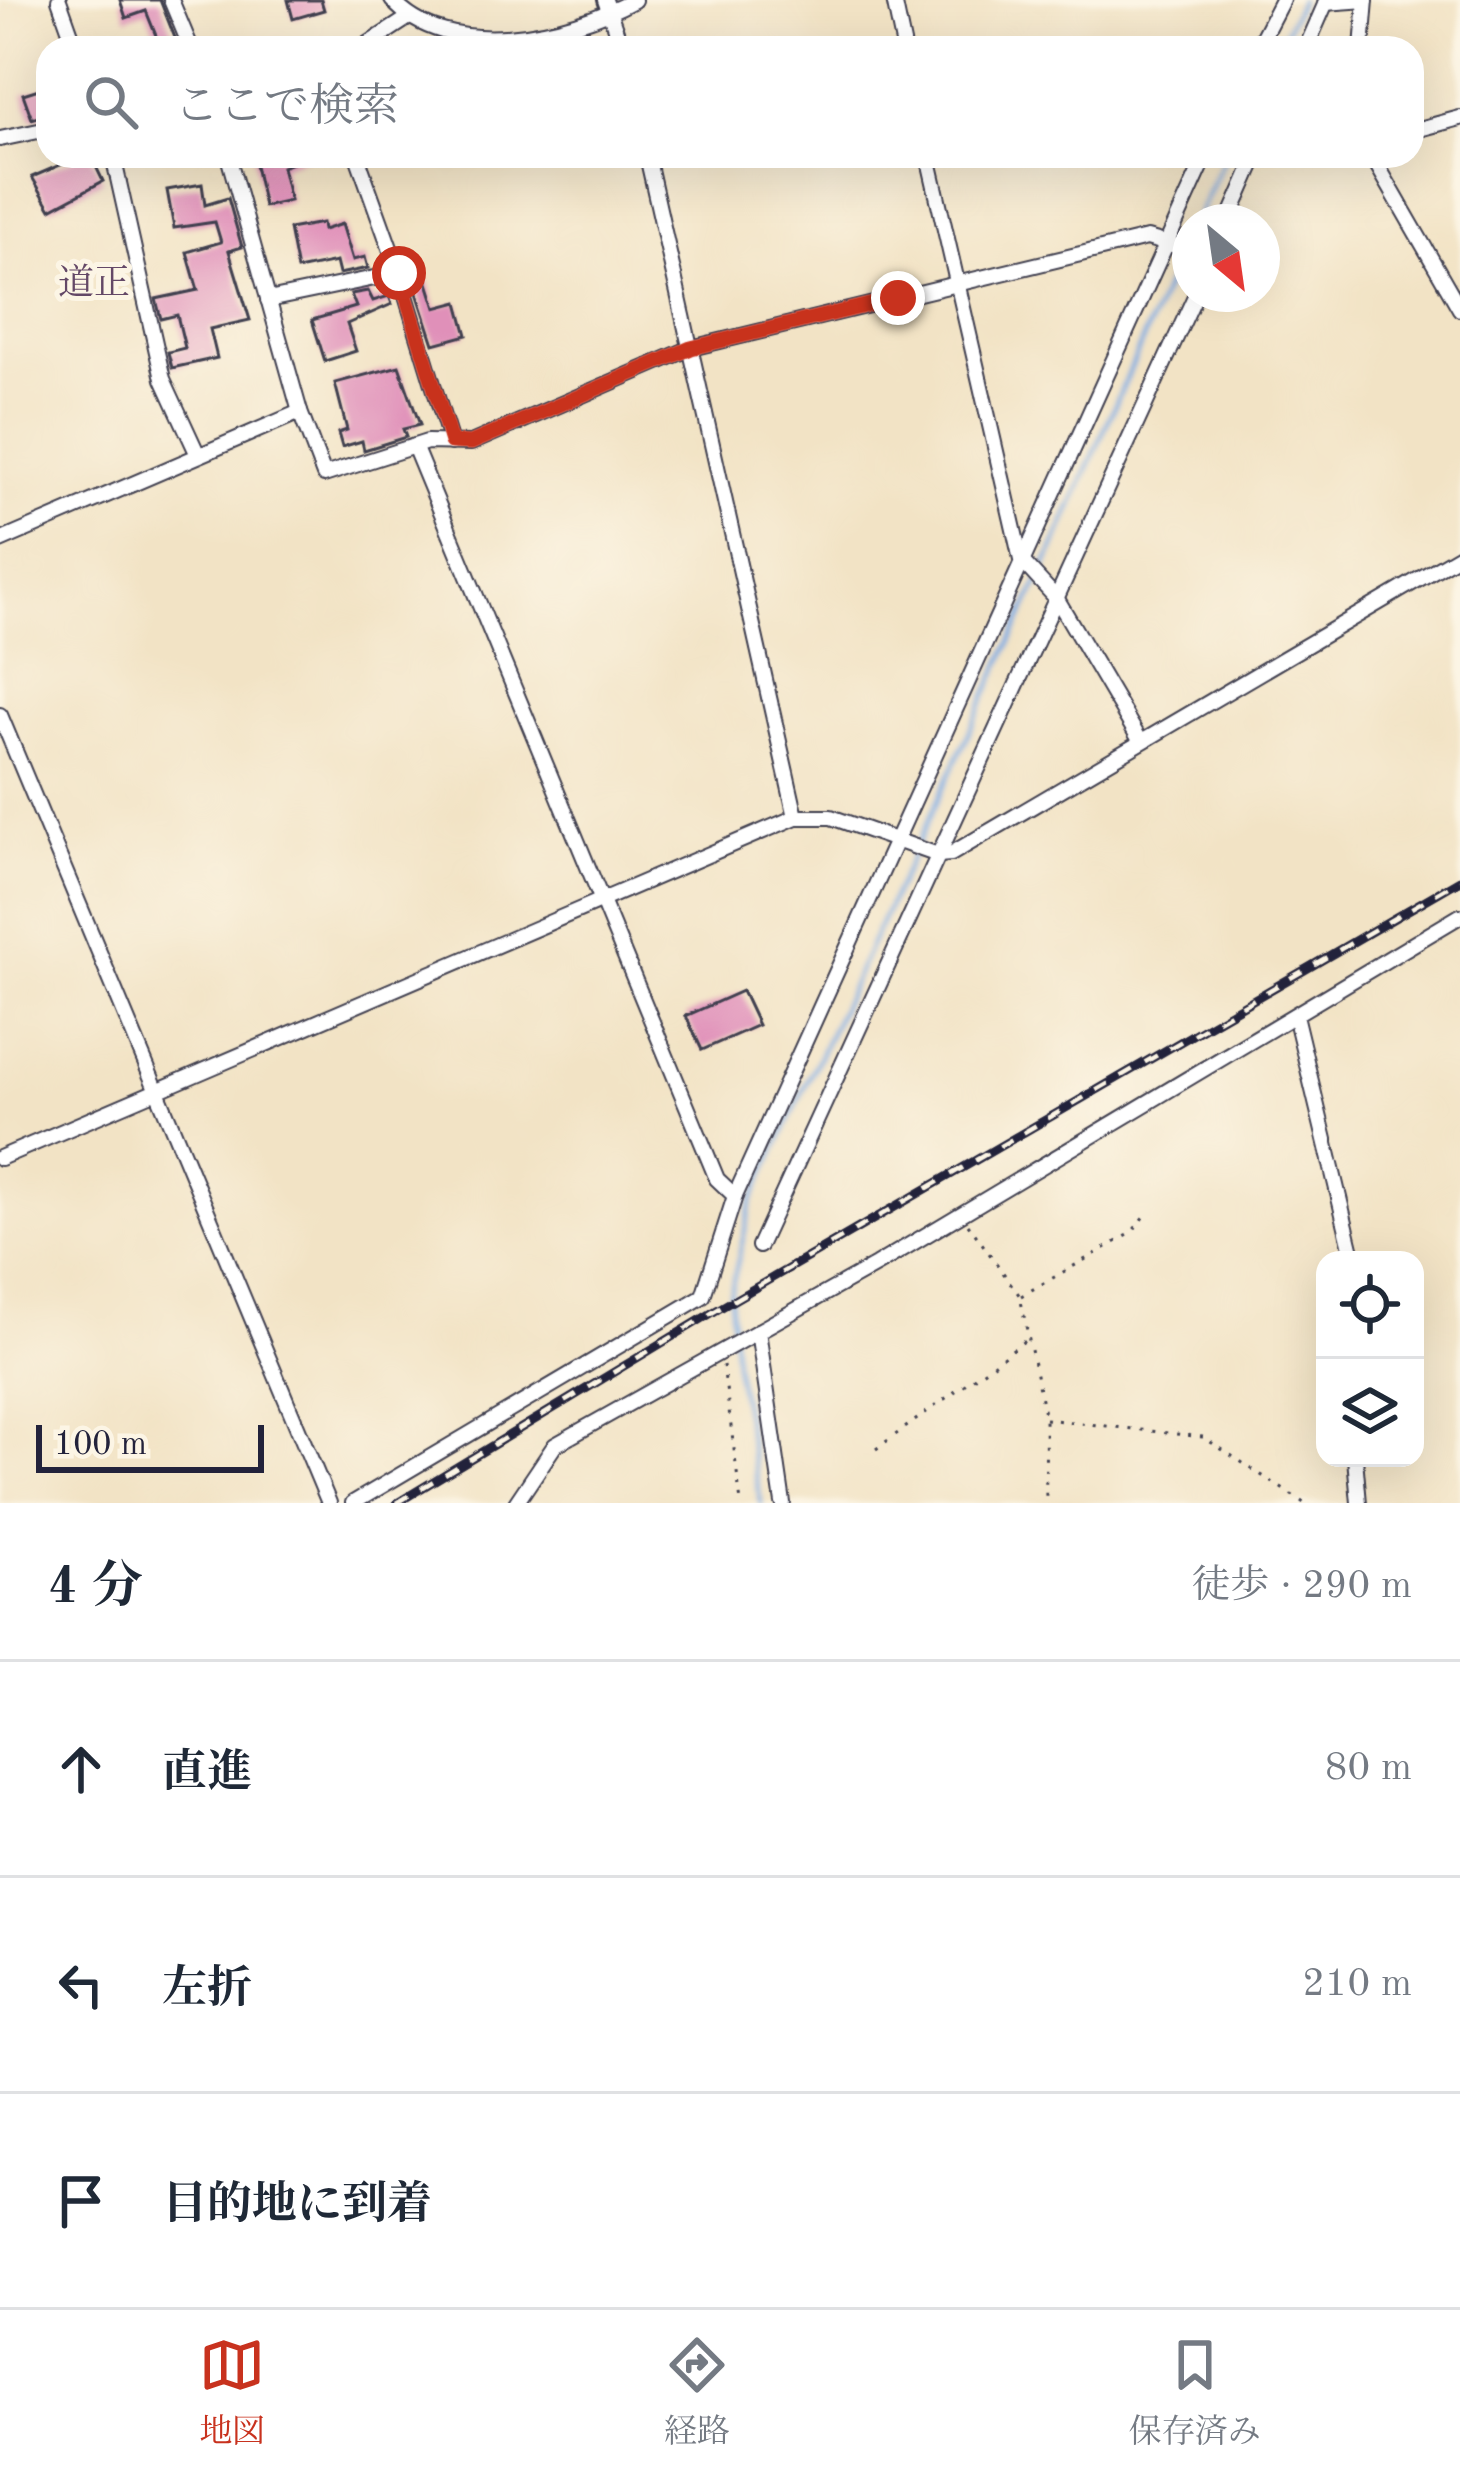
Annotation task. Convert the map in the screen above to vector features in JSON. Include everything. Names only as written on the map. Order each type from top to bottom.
[{"type":"street","points":[[58,0],[72,36]]},
{"type":"street","points":[[171,0],[186,36]]},
{"type":"street","points":[[392,0],[408,18],[489,36]]},
{"type":"street","points":[[540,36],[634,0]]},
{"type":"street","points":[[894,0],[902,36]]},
{"type":"street","points":[[1264,36],[1282,0]]},
{"type":"street","points":[[1311,36],[1326,2],[1366,0],[1363,36]]},
{"type":"street","points":[[609,6],[618,36]]},
{"type":"street","points":[[380,36],[408,18]]},
{"type":"street","points":[[1424,128],[1460,118]]},
{"type":"street","points":[[0,139],[36,132]]},
{"type":"street","points":[[116,168],[163,379],[198,455]]},
{"type":"street","points":[[231,168],[300,412],[324,475],[414,446],[471,443],[691,348],[1147,238],[1172,242]]},
{"type":"street","points":[[361,168],[451,442]]},
{"type":"street","points":[[650,168],[796,817]]},
{"type":"street","points":[[931,168],[1021,560],[1057,599],[1141,742]]},
{"type":"street","points":[[353,1503],[703,1297],[734,1196],[1200,168]]},
{"type":"street","points":[[1236,204],[1253,168]]},
{"type":"street","points":[[1379,168],[1460,309]]},
{"type":"street","points":[[268,300],[399,273]]},
{"type":"street","points":[[758,1246],[1188,312]]},
{"type":"street","points":[[0,541],[300,412]]},
{"type":"street","points":[[414,446],[717,1179],[734,1196]]},
{"type":"street","points":[[0,1158],[796,817],[831,817],[897,836],[938,855],[951,854],[1460,555]]},
{"type":"street","points":[[0,715],[329,1503]]},
{"type":"street","points":[[520,1501],[555,1444],[962,1214],[1460,916]]},
{"type":"street","points":[[1295,1015],[1352,1251]]},
{"type":"street","points":[[758,1331],[783,1503]]},
{"type":"street","points":[[1356,1467],[1358,1503]]},
{"type":"path","points":[[962,1214],[1020,1296],[1045,1419],[1046,1501],[1036,1503]]},
{"type":"path","points":[[1020,1296],[1130,1234],[1148,1214]]},
{"type":"path","points":[[876,1449],[1028,1338]]},
{"type":"path","points":[[722,1352],[740,1503]]},
{"type":"path","points":[[1045,1419],[1203,1437],[1304,1503]]},
{"type":"building","points":[[120,0],[160,0],[174,36],[156,36],[146,11],[126,18]]},
{"type":"building","points":[[288,0],[321,0],[324,10],[293,19]]},
{"type":"building","points":[[36,90],[36,118],[32,119],[23,94]]},
{"type":"building","points":[[53,168],[97,168],[103,181],[51,209],[32,177]]},
{"type":"building","points":[[256,168],[282,168],[290,201],[264,207]]},
{"type":"building","points":[[202,184],[205,205],[228,198],[242,247],[229,251],[250,320],[210,329],[217,358],[172,368],[168,352],[185,348],[177,315],[161,319],[156,299],[198,290],[187,252],[221,242],[215,222],[174,228],[167,190]]},
{"type":"building","points":[[322,223],[323,230],[342,224],[353,260],[365,257],[368,268],[339,274],[336,262],[297,270],[289,229]]},
{"type":"building","points":[[423,267],[436,308],[458,302],[467,335],[434,344],[410,271]]},
{"type":"building","points":[[368,291],[373,301],[389,296],[392,304],[347,324],[356,351],[325,361],[312,320],[356,307],[351,294]]},
{"type":"building","points":[[399,366],[420,425],[403,429],[406,437],[364,450],[362,441],[342,447],[338,433],[347,430],[335,383]]},
{"type":"building","points":[[742,991],[758,1025],[702,1050],[686,1016]]},
{"type":"waterway","points":[[1283,36],[1300,0]]},
{"type":"waterway","points":[[1203,204],[1220,168]]},
{"type":"waterway","points":[[761,1503],[735,1364],[730,1294],[752,1201],[1047,564],[1172,272]]},
{"type":"railway","points":[[397,1503],[715,1311],[1460,880]]},
{"type":"district","name":"道正","points":[[94,281]]},
{"type":"route","points":[[399,273],[451,442],[471,443],[691,348],[898,298]]}]
